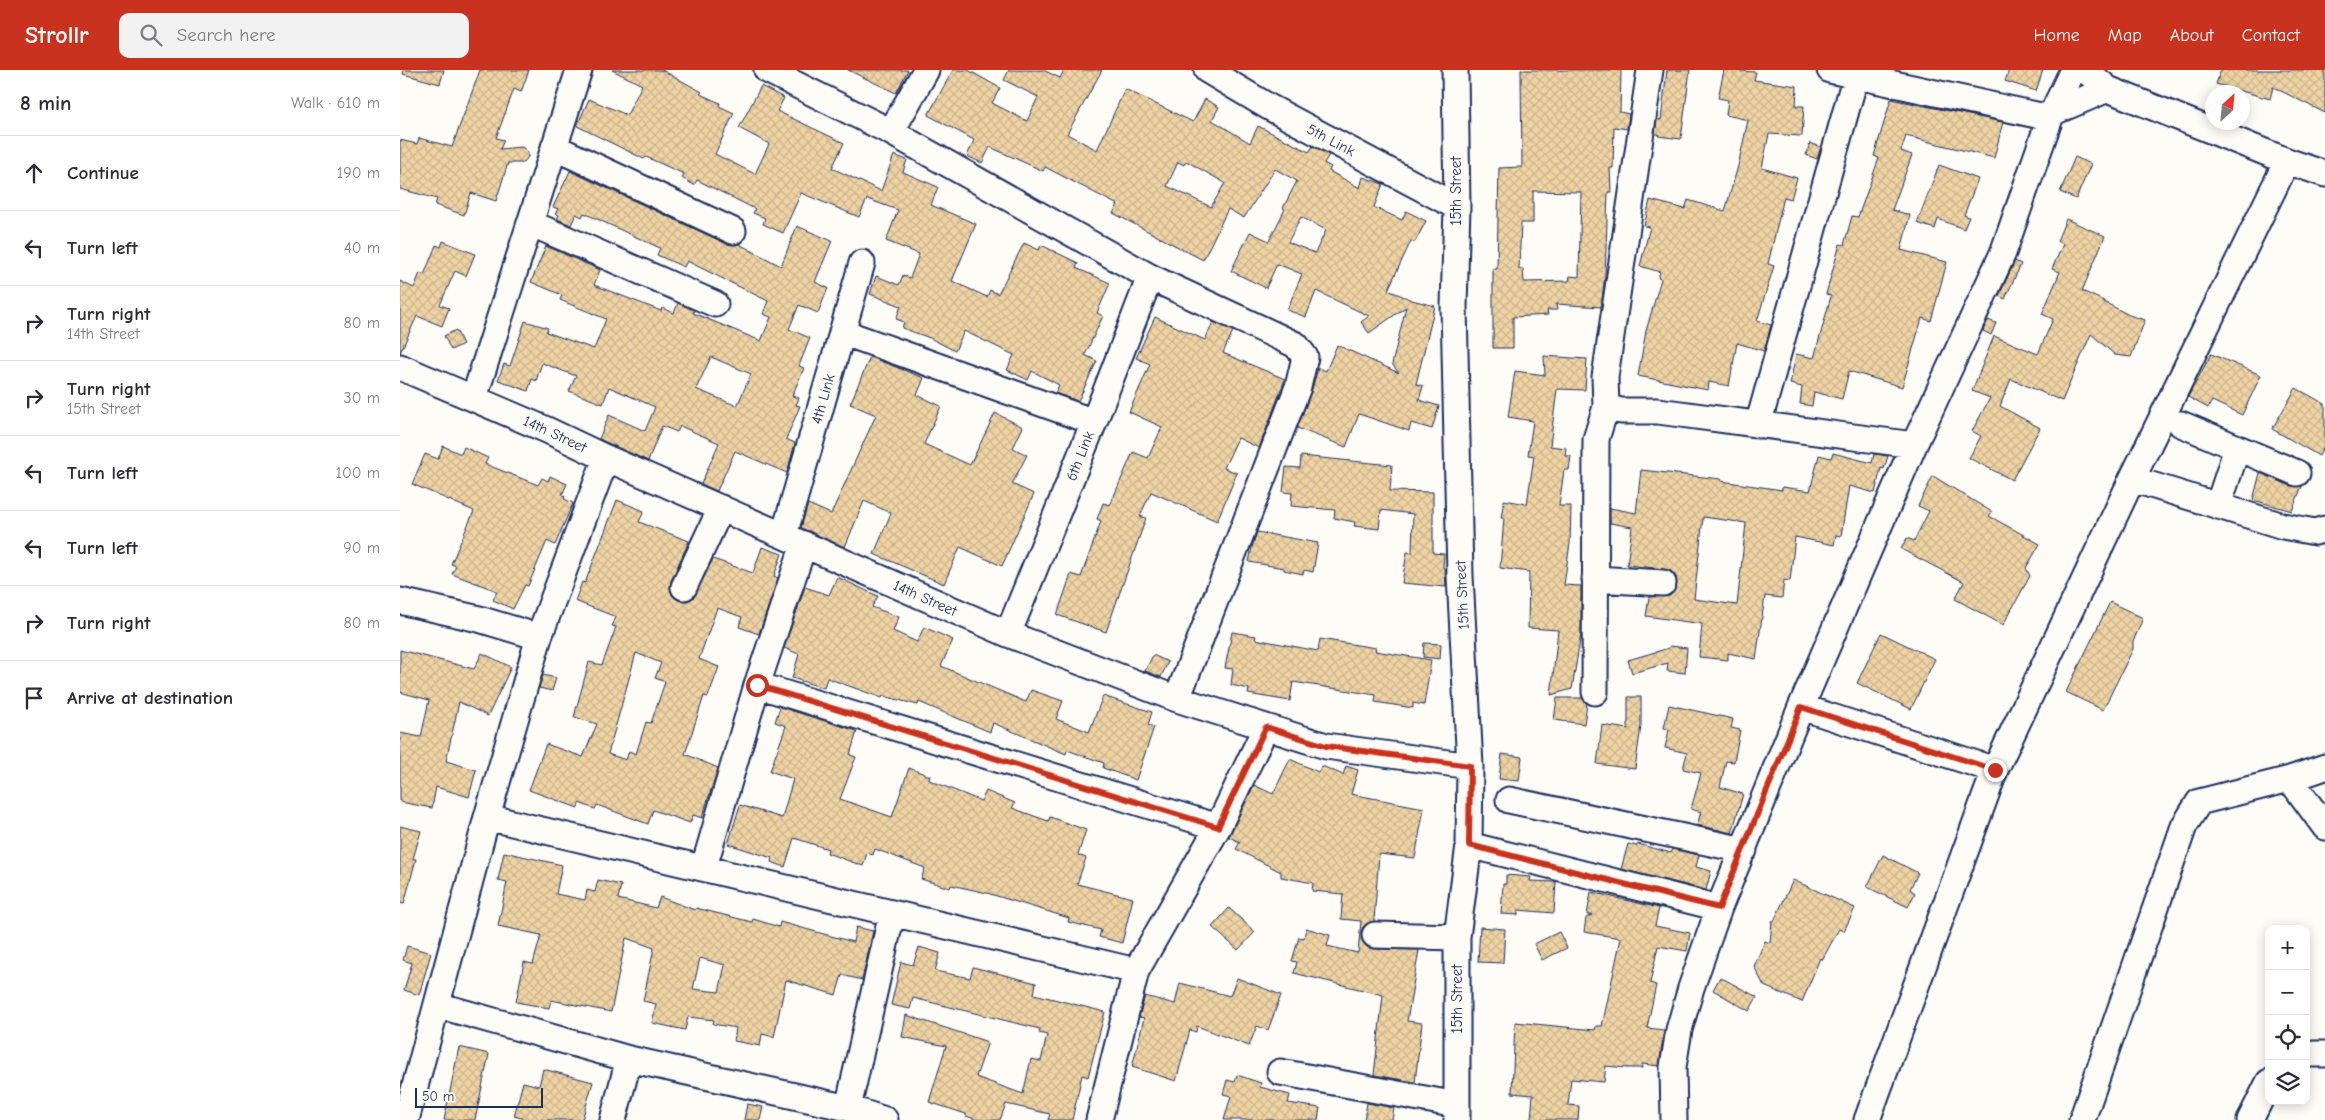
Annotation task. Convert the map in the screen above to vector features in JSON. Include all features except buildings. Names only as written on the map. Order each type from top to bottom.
[{"type":"street","points":[[474,398],[579,70]]},
{"type":"street","points":[[767,70],[891,132],[1150,277],[1296,345],[1305,357],[1298,387],[1177,699]]},
{"type":"street","points":[[891,132],[926,70]]},
{"type":"street","name":"5th Link","points":[[1207,70],[1269,107],[1457,207]]},
{"type":"street","name":"15th Street","points":[[1455,70],[1457,207],[1454,306],[1458,496],[1470,766],[1469,845],[1457,937],[1457,1112]]},
{"type":"street","points":[[1594,692],[1596,439],[1606,407],[1605,377],[1650,70]]},
{"type":"street","points":[[1830,70],[2052,115],[2108,89]]},
{"type":"street","points":[[1674,1120],[1673,1068],[1679,1030],[1690,988],[1719,908],[1801,707],[1914,445],[2003,253],[2052,115],[2073,70]]},
{"type":"street","points":[[2085,70],[2108,89],[2287,161],[2325,174]]},
{"type":"street","points":[[1758,425],[1856,75]]},
{"type":"street","points":[[554,147],[733,231]]},
{"type":"street","points":[[1867,1120],[1995,770],[2132,479],[2287,161]]},
{"type":"street","points":[[530,223],[715,304]]},
{"type":"street","name":"4th Link","points":[[704,867],[757,685],[794,540],[842,332],[862,263]]},
{"type":"street","name":"6th Link","points":[[1008,634],[1094,422],[1150,277]]},
{"type":"street","points":[[842,332],[1094,422]]},
{"type":"street","name":"14th Street","points":[[400,367],[1008,634],[1177,699],[1326,746],[1470,766]]},
{"type":"street","points":[[1606,407],[1621,411],[1658,411],[1914,445]]},
{"type":"street","points":[[2181,424],[2296,473]]},
{"type":"street","points":[[2218,506],[2237,448]]},
{"type":"street","points":[[406,1120],[487,817],[539,637],[606,458]]},
{"type":"street","points":[[2132,479],[2283,526],[2314,532],[2325,529]]},
{"type":"street","points":[[684,587],[721,508]]},
{"type":"street","points":[[1595,579],[1662,583]]},
{"type":"street","points":[[400,601],[479,619],[539,637]]},
{"type":"street","points":[[757,685],[1218,827]]},
{"type":"street","points":[[1801,707],[1995,770]]},
{"type":"street","points":[[1099,1120],[1136,971],[1218,827],[1266,727]]},
{"type":"street","points":[[2083,1119],[2184,826],[2199,802],[2290,779],[2325,766]]},
{"type":"street","points":[[2290,779],[2325,827]]},
{"type":"street","points":[[1509,800],[1744,850]]},
{"type":"street","points":[[487,817],[1136,971]]},
{"type":"street","points":[[1469,845],[1719,908]]},
{"type":"street","points":[[848,1108],[892,913]]},
{"type":"street","points":[[1375,935],[1457,937]]},
{"type":"street","points":[[437,1005],[818,1111],[848,1108],[885,1120]]},
{"type":"street","points":[[2310,1054],[2325,1054]]},
{"type":"street","points":[[613,1120],[629,1059]]},
{"type":"street","points":[[1280,1072],[1457,1112]]},
{"type":"street","points":[[2250,1120],[2265,1090]]},
{"type":"route","points":[[757,685],[1218,827],[1266,727],[1326,746],[1470,766],[1469,845],[1719,908],[1801,707],[1995,770]]}]
